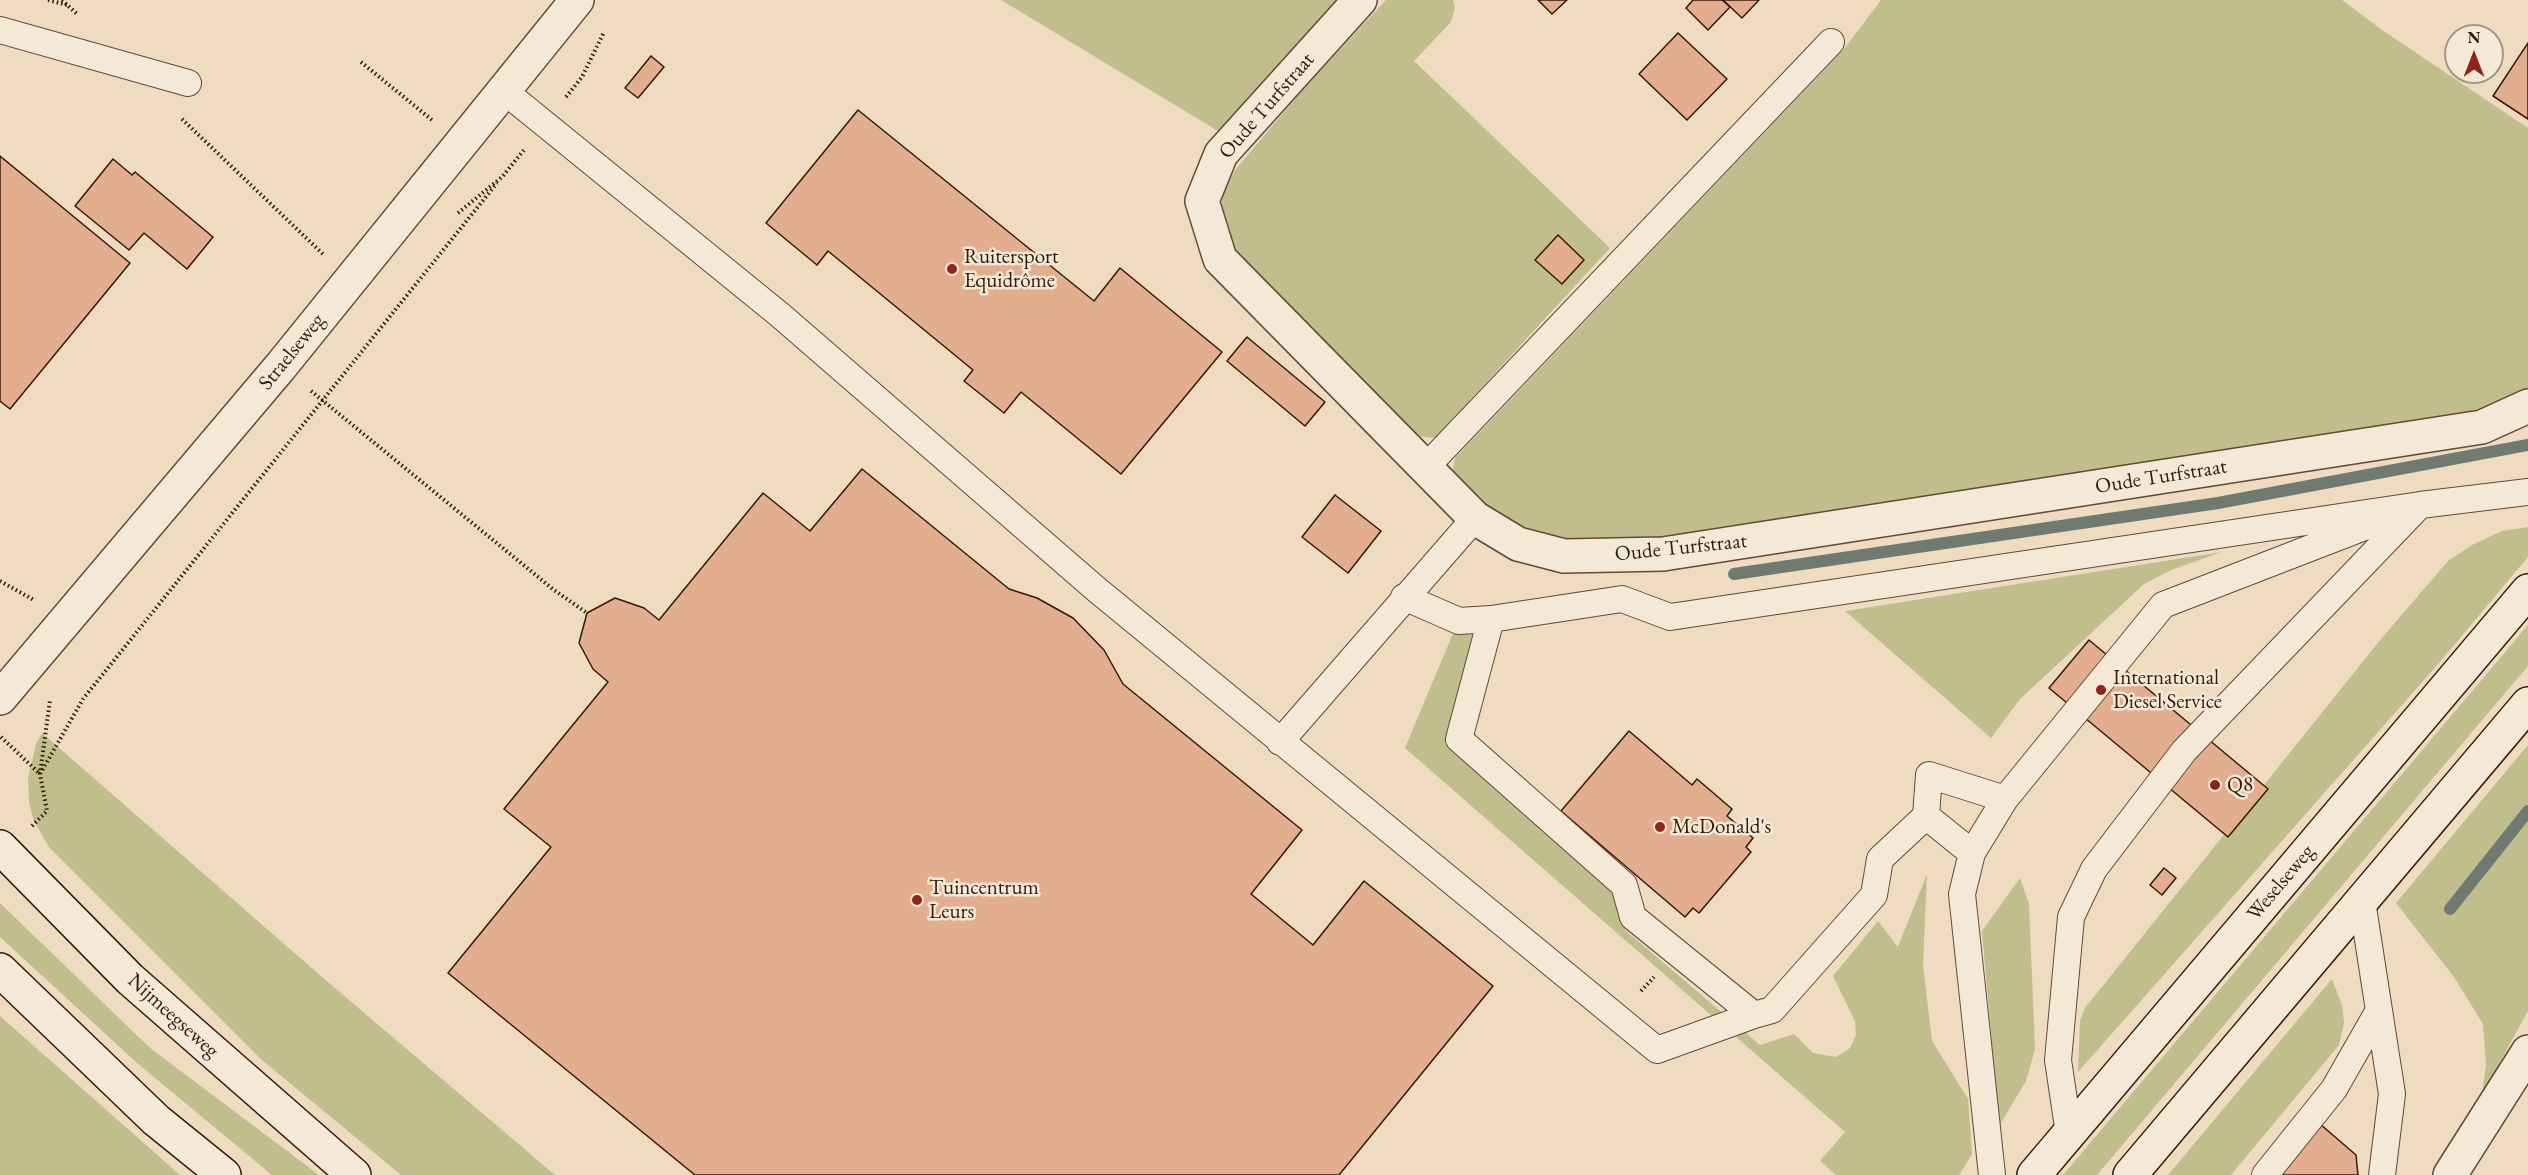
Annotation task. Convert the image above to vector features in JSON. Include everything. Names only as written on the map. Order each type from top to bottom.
[{"type":"street","name":"Straelseweg","points":[[0,698],[281,366],[577,0]]},
{"type":"street","name":"Oude Turfstraat","points":[[1360,0],[1221,154],[1202,201],[1220,258],[1474,518],[1518,544],[1564,556],[1663,554],[2482,427],[2528,406]]},
{"type":"street","name":"Weselseweg","points":[[2034,1175],[2528,591]]},
{"type":"street","points":[[2130,1175],[2528,704]]},
{"type":"street","name":"Nijmeegseweg","points":[[3,850],[130,979],[354,1175]]},
{"type":"street","points":[[0,970],[156,1120],[224,1175]]},
{"type":"street","points":[[2450,1175],[2528,1052]]},
{"type":"lane","points":[[0,30],[188,83]]},
{"type":"lane","points":[[1425,468],[1831,42]]},
{"type":"lane","points":[[503,90],[780,315],[1096,589],[1657,1050],[1772,1010],[1874,895],[1880,859],[1926,816],[1929,776],[2006,800]]},
{"type":"lane","points":[[1404,597],[1459,621],[1491,619],[1622,599],[1671,617],[2420,505],[2528,492]]},
{"type":"lane","points":[[1992,1175],[1962,894],[1972,853],[2006,800],[2163,605],[2420,505]]},
{"type":"lane","points":[[2069,1134],[2058,1060],[2071,917],[2094,868],[2184,752],[2420,505]]},
{"type":"lane","points":[[1280,742],[1474,518]]},
{"type":"lane","points":[[1491,619],[1459,739],[1624,885],[1634,916],[1754,1015]]},
{"type":"lane","points":[[1926,816],[1972,853]]},
{"type":"lane","points":[[2362,901],[2392,1094],[2382,1175]]},
{"type":"lane","points":[[2265,1175],[2334,1089],[2378,1012]]},
{"type":"path","points":[[48,0],[70,6]]},
{"type":"path","points":[[361,62],[437,124]]},
{"type":"path","points":[[177,114],[327,258]]},
{"type":"path","points":[[40,774],[83,699],[502,177]]},
{"type":"path","points":[[303,385],[554,590],[587,613]]},
{"type":"path","points":[[0,581],[34,600]]},
{"type":"path","points":[[3,850],[47,812],[40,774],[51,695]]},
{"type":"path","points":[[0,737],[40,774]]},
{"type":"path","points":[[1618,1016],[1678,952]]},
{"type":"shaded area","points":[[1001,0],[1346,0],[1223,134]]},
{"type":"shaded area","points":[[1386,0],[1453,0],[1455,7],[1451,22],[1414,61],[1610,248],[1435,438],[1415,436],[1249,279],[1220,225],[1223,193],[1235,170],[1306,86]]},
{"type":"shaded area","points":[[1881,0],[2342,0],[2444,72],[2444,84],[2462,84],[2528,128],[2528,397],[2414,425],[1642,543],[1578,543],[1535,536],[1502,522],[1452,474],[1455,458],[1844,49]]},
{"type":"shaded area","points":[[2528,527],[2528,557],[2439,663],[2078,1072],[2080,1020],[2085,1008],[2381,639],[2448,561],[2472,545],[2502,531]]},
{"type":"shaded area","points":[[2222,552],[2171,570],[2144,584],[2020,699],[1991,738],[1845,611]]},
{"type":"shaded area","points":[[2528,625],[2528,666],[2097,1175],[2063,1175]]},
{"type":"shaded area","points":[[1474,629],[1445,744],[1626,902],[1625,930],[1760,1045],[1794,1034],[1813,1053],[1836,1057],[1850,1048],[1856,1035],[1855,1021],[1833,976],[1878,921],[1898,947],[1927,874],[1923,965],[1932,1041],[1968,1099],[1972,1154],[1959,1175],[1836,1175],[1820,1161],[1845,1132],[1405,748],[1454,631]]},
{"type":"shaded area","points":[[42,733],[329,983],[555,1175],[401,1175],[262,1060],[49,847],[34,821],[29,802],[28,778],[36,744]]},
{"type":"shaded area","points":[[2528,745],[2528,1011],[2482,1095],[2486,1065],[2483,1024],[2454,977],[2396,903]]},
{"type":"shaded area","points":[[2020,878],[2029,904],[2035,1049],[2026,1081],[1999,1126],[1982,931]]},
{"type":"shaded area","points":[[0,903],[150,1048],[319,1175],[272,1175],[137,1063],[0,937]]},
{"type":"shaded area","points":[[2332,979],[2342,1005],[2344,1023],[2339,1045],[2231,1175],[2168,1175]]},
{"type":"shaded area","points":[[0,1016],[180,1175],[0,1175]]},
{"type":"building","points":[[1538,0],[1567,0],[1552,14]]},
{"type":"building","points":[[1693,0],[1722,0],[1730,7],[1708,30],[1686,8]]},
{"type":"building","points":[[1723,0],[1759,0],[1742,18]]},
{"type":"building","points":[[1678,33],[1727,79],[1687,120],[1639,74]]},
{"type":"building","points":[[2528,43],[2528,119],[2493,96],[2501,84],[2504,84],[2504,79]]},
{"type":"building","points":[[651,56],[664,67],[638,98],[625,88]]},
{"type":"building","points":[[858,110],[1094,301],[1120,268],[1222,352],[1121,474],[1021,392],[1004,413],[964,381],[973,370],[828,251],[817,265],[766,223]]},
{"type":"building","points":[[0,156],[130,263],[10,409],[0,401]]},
{"type":"building","points":[[113,159],[132,175],[135,172],[213,237],[187,269],[144,233],[129,250],[75,206]]},
{"type":"building","points":[[1558,235],[1584,260],[1562,284],[1535,260]]},
{"type":"building","points":[[1247,337],[1325,402],[1305,426],[1227,361]]},
{"type":"building","points":[[862,469],[1009,589],[1037,598],[1073,618],[1104,650],[1123,684],[1302,830],[1251,894],[1313,945],[1364,881],[1493,986],[1339,1175],[695,1175],[448,973],[551,847],[504,809],[608,682],[593,669],[579,643],[587,613],[615,598],[644,608],[659,620],[763,493],[810,531]]},
{"type":"building","points":[[1335,495],[1381,531],[1348,573],[1302,537]]},
{"type":"building","points":[[2089,640],[2268,789],[2228,837],[2049,688]]},
{"type":"building","name":"McDonald's","points":[[1629,731],[1692,785],[1697,779],[1732,809],[1727,816],[1753,838],[1746,847],[1751,852],[1699,913],[1693,908],[1685,917],[1561,811]]},
{"type":"building","points":[[2164,868],[2176,878],[2162,895],[2150,885]]},
{"type":"building","points":[[2320,1124],[2356,1155],[2358,1175],[2277,1175]]},
{"type":"waterway","points":[[1734,574],[2218,503],[2528,445]]},
{"type":"waterway","points":[[2450,909],[2528,811]]},
{"type":"place","name":"Ruitersport Equidrôme","points":[[952,269]]},
{"type":"place","name":"International Diesel Service","points":[[2101,690]]},
{"type":"place","name":"Q8","points":[[2215,785]]},
{"type":"place","name":"McDonald's","points":[[1660,827]]},
{"type":"place","name":"Tuincentrum Leurs","points":[[917,900]]}]
